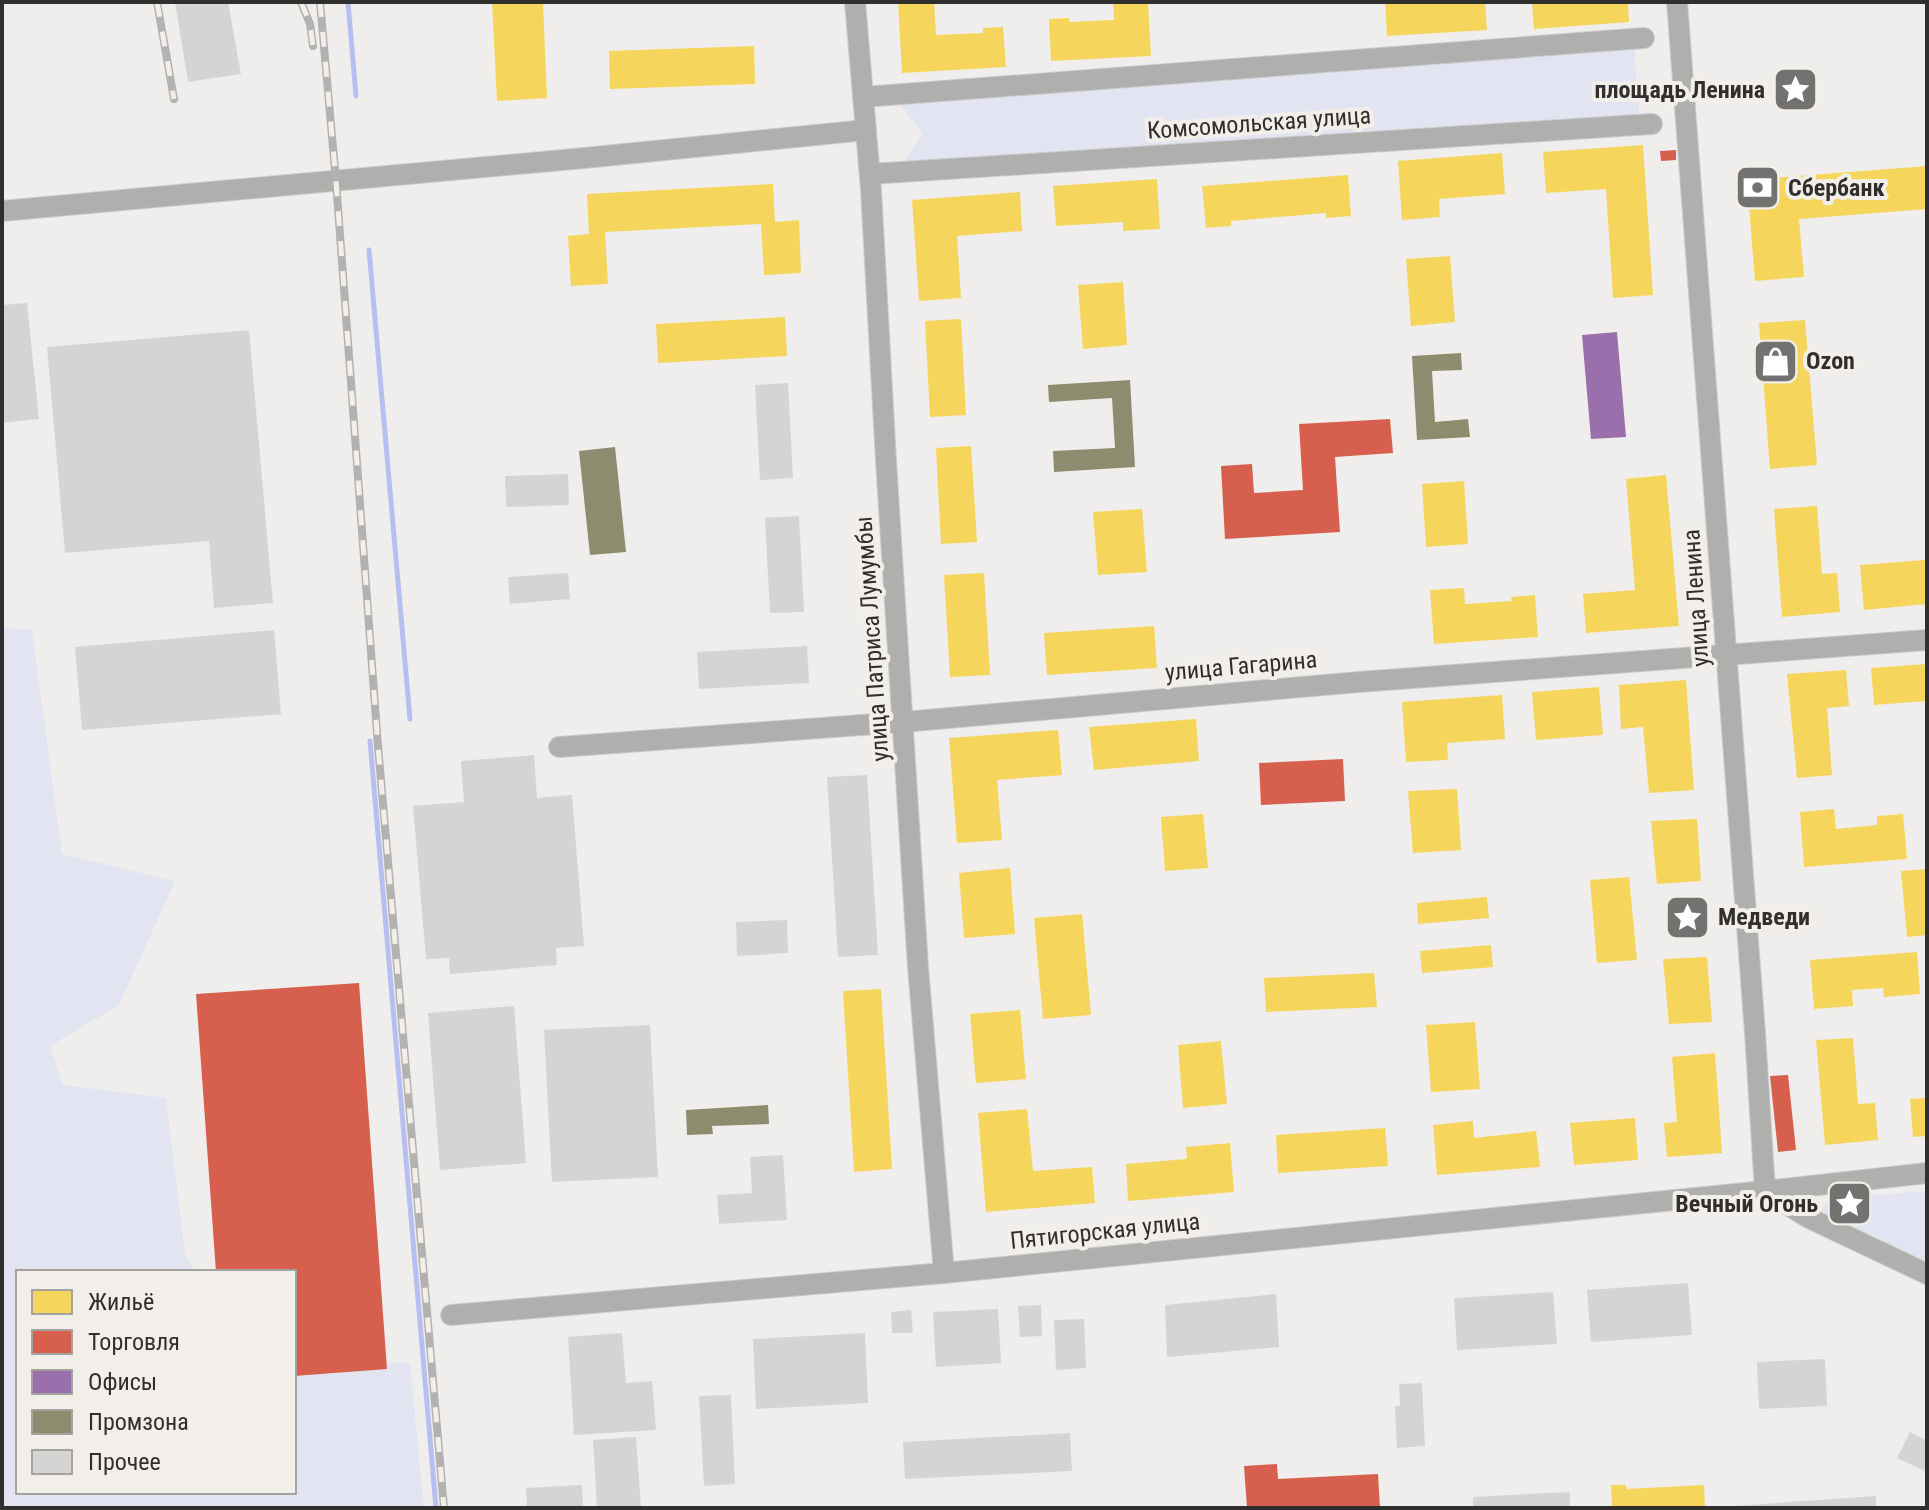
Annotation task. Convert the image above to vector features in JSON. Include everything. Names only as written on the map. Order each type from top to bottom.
[{"type":"street","name":"улица Патриса Лумумбы","points":[[855,2],[870,174],[918,967],[944,1273]]},
{"type":"street","name":"улица Ленина","points":[[1677,2],[1765,1191]]},
{"type":"street","points":[[863,97],[1644,38]]},
{"type":"street","name":"Комсомольская улица","points":[[870,174],[1652,124]]},
{"type":"street","points":[[2,211],[866,130]]},
{"type":"street","name":"улица Гагарина","points":[[559,747],[1927,640]]},
{"type":"street","name":"Пятигорская улица","points":[[451,1315],[944,1273],[1927,1173]]},
{"type":"street","points":[[1765,1191],[1809,1218],[1927,1274]]},
{"type":"shaded area","points":[[1634,46],[1639,114],[903,162],[923,133],[898,103]]},
{"type":"shaded area","points":[[2,628],[32,630],[62,854],[175,881],[119,1005],[50,1046],[63,1085],[166,1098],[185,1252],[193,1270],[16,1270],[16,1494],[296,1494],[296,1362],[410,1363],[424,1508],[2,1508]]},
{"type":"shaded area","points":[[1927,1191],[1927,1263],[1819,1214],[1828,1199]]},
{"type":"building: Жильё","points":[[492,2],[543,2],[547,98],[497,101]]},
{"type":"building: Жильё","points":[[898,2],[934,2],[936,35],[983,33],[983,28],[1003,27],[1006,67],[902,73]]},
{"type":"building: Жильё","points":[[1113,2],[1148,2],[1151,56],[1051,61],[1049,19],[1069,18],[1069,22],[1114,20]]},
{"type":"building: Жильё","points":[[1385,2],[1485,2],[1487,30],[1387,36]]},
{"type":"building: Жильё","points":[[1532,2],[1628,2],[1629,22],[1534,29]]},
{"type":"building: Жильё","points":[[754,46],[755,84],[610,89],[609,51]]},
{"type":"building: Жильё","points":[[1643,145],[1653,295],[1613,298],[1606,189],[1546,193],[1543,152]]},
{"type":"building: Жильё","points":[[1502,153],[1505,194],[1439,199],[1440,217],[1402,220],[1398,161]]},
{"type":"building: Жильё","points":[[1927,166],[1927,209],[1799,219],[1804,277],[1755,281],[1747,180]]},
{"type":"building: Жильё","points":[[1348,175],[1351,216],[1326,218],[1326,213],[1231,221],[1231,226],[1206,228],[1202,186]]},
{"type":"building: Жильё","points":[[1157,179],[1160,229],[1123,231],[1123,222],[1056,226],[1053,186]]},
{"type":"building: Жильё","points":[[773,184],[775,222],[799,220],[801,273],[764,275],[761,224],[605,232],[608,284],[571,286],[568,236],[589,234],[587,194]]},
{"type":"building: Жильё","points":[[1020,192],[1022,231],[957,236],[961,298],[919,301],[912,200]]},
{"type":"building: Жильё","points":[[1450,256],[1455,322],[1411,326],[1406,259]]},
{"type":"building: Жильё","points":[[1123,282],[1127,345],[1083,349],[1078,285]]},
{"type":"building: Жильё","points":[[785,317],[787,356],[658,363],[656,324]]},
{"type":"building: Жильё","points":[[961,319],[966,415],[930,417],[925,321]]},
{"type":"building: Жильё","points":[[1805,320],[1817,465],[1770,469],[1759,323]]},
{"type":"building: Жильё","points":[[971,446],[977,542],[941,544],[936,448]]},
{"type":"building: Жильё","points":[[1666,475],[1679,626],[1586,633],[1583,594],[1635,590],[1626,479]]},
{"type":"building: Жильё","points":[[1464,481],[1468,544],[1426,547],[1422,484]]},
{"type":"building: Жильё","points":[[1817,506],[1822,574],[1837,573],[1840,612],[1782,617],[1774,509]]},
{"type":"building: Жильё","points":[[1142,509],[1147,572],[1098,575],[1093,512]]},
{"type":"building: Жильё","points":[[1925,560],[1927,604],[1864,610],[1860,565]]},
{"type":"building: Жильё","points":[[984,573],[990,675],[950,677],[944,575]]},
{"type":"building: Жильё","points":[[1464,588],[1465,604],[1512,601],[1511,597],[1535,595],[1538,637],[1434,644],[1430,590]]},
{"type":"building: Жильё","points":[[1154,626],[1157,668],[1047,675],[1044,633]]},
{"type":"building: Жильё","points":[[1927,664],[1927,701],[1874,705],[1871,668]]},
{"type":"building: Жильё","points":[[1846,670],[1849,706],[1827,708],[1832,775],[1797,778],[1787,674]]},
{"type":"building: Жильё","points":[[1686,680],[1694,790],[1649,793],[1643,727],[1621,729],[1619,685]]},
{"type":"building: Жильё","points":[[1599,687],[1603,735],[1536,740],[1532,692]]},
{"type":"building: Жильё","points":[[1502,695],[1505,739],[1447,743],[1448,760],[1406,762],[1402,702]]},
{"type":"building: Жильё","points":[[1196,719],[1199,761],[1094,770],[1089,727]]},
{"type":"building: Жильё","points":[[1058,730],[1062,775],[997,780],[1002,840],[957,843],[949,738]]},
{"type":"building: Жильё","points":[[1457,789],[1461,850],[1413,853],[1408,791]]},
{"type":"building: Жильё","points":[[1834,809],[1836,829],[1877,825],[1877,816],[1903,814],[1907,859],[1804,867],[1800,812]]},
{"type":"building: Жильё","points":[[1203,814],[1208,868],[1165,871],[1161,817]]},
{"type":"building: Жильё","points":[[1697,819],[1701,881],[1657,884],[1651,821]]},
{"type":"building: Жильё","points":[[1010,868],[1015,934],[964,938],[959,873]]},
{"type":"building: Жильё","points":[[1927,869],[1927,935],[1907,937],[1901,871]]},
{"type":"building: Жильё","points":[[1629,877],[1637,960],[1597,963],[1590,880]]},
{"type":"building: Жильё","points":[[1487,897],[1489,918],[1418,924],[1417,903]]},
{"type":"building: Жильё","points":[[1082,914],[1091,1015],[1043,1019],[1034,918]]},
{"type":"building: Жильё","points":[[1491,945],[1493,967],[1422,973],[1420,951]]},
{"type":"building: Жильё","points":[[1917,952],[1920,994],[1884,997],[1883,988],[1852,990],[1853,1006],[1814,1009],[1810,960]]},
{"type":"building: Жильё","points":[[1707,957],[1712,1022],[1669,1024],[1663,959]]},
{"type":"building: Жильё","points":[[1374,973],[1377,1007],[1266,1012],[1264,978]]},
{"type":"building: Жильё","points":[[881,989],[892,1169],[854,1172],[843,991]]},
{"type":"building: Жильё","points":[[1020,1010],[1026,1079],[976,1083],[970,1014]]},
{"type":"building: Жильё","points":[[1475,1022],[1480,1089],[1431,1092],[1426,1025]]},
{"type":"building: Жильё","points":[[1853,1038],[1858,1104],[1875,1103],[1878,1140],[1825,1145],[1816,1040]]},
{"type":"building: Жильё","points":[[1221,1041],[1227,1104],[1183,1108],[1178,1045]]},
{"type":"building: Жильё","points":[[1715,1053],[1722,1153],[1667,1157],[1664,1123],[1677,1122],[1672,1057]]},
{"type":"building: Жильё","points":[[1927,1098],[1927,1136],[1913,1137],[1910,1099]]},
{"type":"building: Жильё","points":[[1027,1109],[1033,1171],[1092,1167],[1095,1203],[986,1212],[978,1113]]},
{"type":"building: Жильё","points":[[1635,1118],[1638,1160],[1574,1165],[1570,1123]]},
{"type":"building: Жильё","points":[[1473,1121],[1474,1138],[1536,1131],[1540,1167],[1437,1175],[1433,1125]]},
{"type":"building: Жильё","points":[[1385,1128],[1388,1166],[1278,1173],[1276,1135]]},
{"type":"building: Жильё","points":[[1230,1143],[1234,1192],[1128,1201],[1126,1164],[1187,1159],[1186,1147]]},
{"type":"building: Жильё","points":[[1611,1485],[1626,1485],[1626,1489],[1704,1485],[1705,1508],[1612,1508]]},
{"type":"building: Торговля","points":[[1676,150],[1676,160],[1661,161],[1660,151]]},
{"type":"building: Торговля","points":[[1390,419],[1393,453],[1335,457],[1340,532],[1225,539],[1221,466],[1252,464],[1254,493],[1303,490],[1299,424]]},
{"type":"building: Торговля","points":[[1343,759],[1345,801],[1261,805],[1259,763]]},
{"type":"building: Торговля","points":[[359,983],[387,1369],[296,1376],[296,1270],[216,1270],[196,994]]},
{"type":"building: Торговля","points":[[1788,1075],[1796,1150],[1778,1152],[1770,1076]]},
{"type":"building: Торговля","points":[[1277,1464],[1278,1479],[1378,1474],[1380,1508],[1247,1508],[1244,1466]]},
{"type":"building: Офисы","points":[[1617,332],[1626,437],[1591,439],[1582,335]]},
{"type":"building: Промзона","points":[[1461,353],[1462,370],[1432,371],[1435,422],[1468,419],[1470,437],[1417,440],[1412,356]]},
{"type":"building: Промзона","points":[[1130,380],[1135,467],[1054,472],[1053,451],[1115,448],[1112,398],[1049,402],[1048,385]]},
{"type":"building: Промзона","points":[[615,447],[626,552],[590,555],[579,451]]},
{"type":"building: Промзона","points":[[768,1105],[769,1124],[712,1126],[713,1134],[687,1135],[686,1110]]},
{"type":"building: Прочее","points":[[175,2],[228,2],[241,74],[188,82]]},
{"type":"building: Прочее","points":[[27,303],[39,419],[2,423],[2,305]]},
{"type":"building: Прочее","points":[[249,330],[273,603],[214,608],[209,541],[65,553],[47,347]]},
{"type":"building: Прочее","points":[[788,383],[793,478],[760,480],[755,385]]},
{"type":"building: Прочее","points":[[568,474],[569,505],[506,507],[505,476]]},
{"type":"building: Прочее","points":[[799,516],[804,612],[770,613],[765,518]]},
{"type":"building: Прочее","points":[[568,573],[570,599],[510,604],[508,577]]},
{"type":"building: Прочее","points":[[274,630],[281,714],[82,730],[75,647]]},
{"type":"building: Прочее","points":[[807,646],[809,683],[699,689],[697,652]]},
{"type":"building: Прочее","points":[[534,755],[537,798],[572,795],[584,946],[556,948],[557,965],[450,974],[449,958],[426,959],[413,806],[464,802],[461,761]]},
{"type":"building: Прочее","points":[[867,775],[878,955],[838,957],[827,777]]},
{"type":"building: Прочее","points":[[787,920],[788,953],[737,956],[736,922]]},
{"type":"building: Прочее","points":[[514,1006],[526,1163],[440,1170],[428,1013]]},
{"type":"building: Прочее","points":[[650,1025],[658,1177],[552,1182],[544,1030]]},
{"type":"building: Прочее","points":[[783,1155],[787,1220],[719,1224],[717,1195],[752,1193],[750,1157]]},
{"type":"building: Прочее","points":[[1688,1283],[1692,1335],[1591,1342],[1587,1290]]},
{"type":"building: Прочее","points":[[1553,1292],[1557,1344],[1457,1350],[1454,1298]]},
{"type":"building: Прочее","points":[[1276,1294],[1279,1347],[1167,1357],[1165,1305]]},
{"type":"building: Прочее","points":[[1041,1305],[1042,1336],[1020,1337],[1018,1306]]},
{"type":"building: Прочее","points":[[998,1309],[1001,1363],[936,1367],[933,1312]]},
{"type":"building: Прочее","points":[[911,1310],[913,1333],[892,1333],[891,1312]]},
{"type":"building: Прочее","points":[[1084,1319],[1086,1368],[1056,1370],[1054,1320]]},
{"type":"building: Прочее","points":[[622,1333],[626,1383],[652,1381],[656,1430],[574,1435],[568,1337]]},
{"type":"building: Прочее","points":[[865,1333],[868,1403],[756,1409],[753,1339]]},
{"type":"building: Прочее","points":[[1825,1359],[1827,1406],[1759,1409],[1757,1362]]},
{"type":"building: Прочее","points":[[1422,1383],[1425,1446],[1397,1448],[1395,1406],[1400,1406],[1399,1384]]},
{"type":"building: Прочее","points":[[731,1395],[735,1484],[704,1486],[699,1396]]},
{"type":"building: Прочее","points":[[1910,1432],[1927,1441],[1927,1472],[1897,1458]]},
{"type":"building: Прочее","points":[[1070,1433],[1072,1471],[905,1479],[903,1442]]},
{"type":"building: Прочее","points":[[636,1437],[641,1508],[597,1508],[593,1440]]},
{"type":"building: Прочее","points":[[582,1485],[583,1508],[527,1508],[526,1488]]},
{"type":"building: Прочее","points":[[1570,1492],[1570,1508],[1473,1508],[1473,1497]]},
{"type":"building: Прочее","points":[[1876,1496],[1876,1508],[1733,1508],[1733,1506]]},
{"type":"waterway","points":[[348,2],[356,96]]},
{"type":"waterway","points":[[369,250],[410,719]]},
{"type":"waterway","points":[[370,741],[436,1508]]},
{"type":"railway","points":[[157,2],[174,99]]},
{"type":"railway","points":[[301,2],[310,24],[313,46]]},
{"type":"railway","points":[[320,2],[378,746],[444,1508]]},
{"type":"place","name":"площадь Ленина","points":[[1796,90]]},
{"type":"place","name":"Сбербанк","points":[[1757,188]]},
{"type":"place","name":"Ozon","points":[[1775,361]]},
{"type":"place","name":"Медведи","points":[[1687,917]]},
{"type":"place","name":"Вечный Огонь","points":[[1849,1204]]}]
